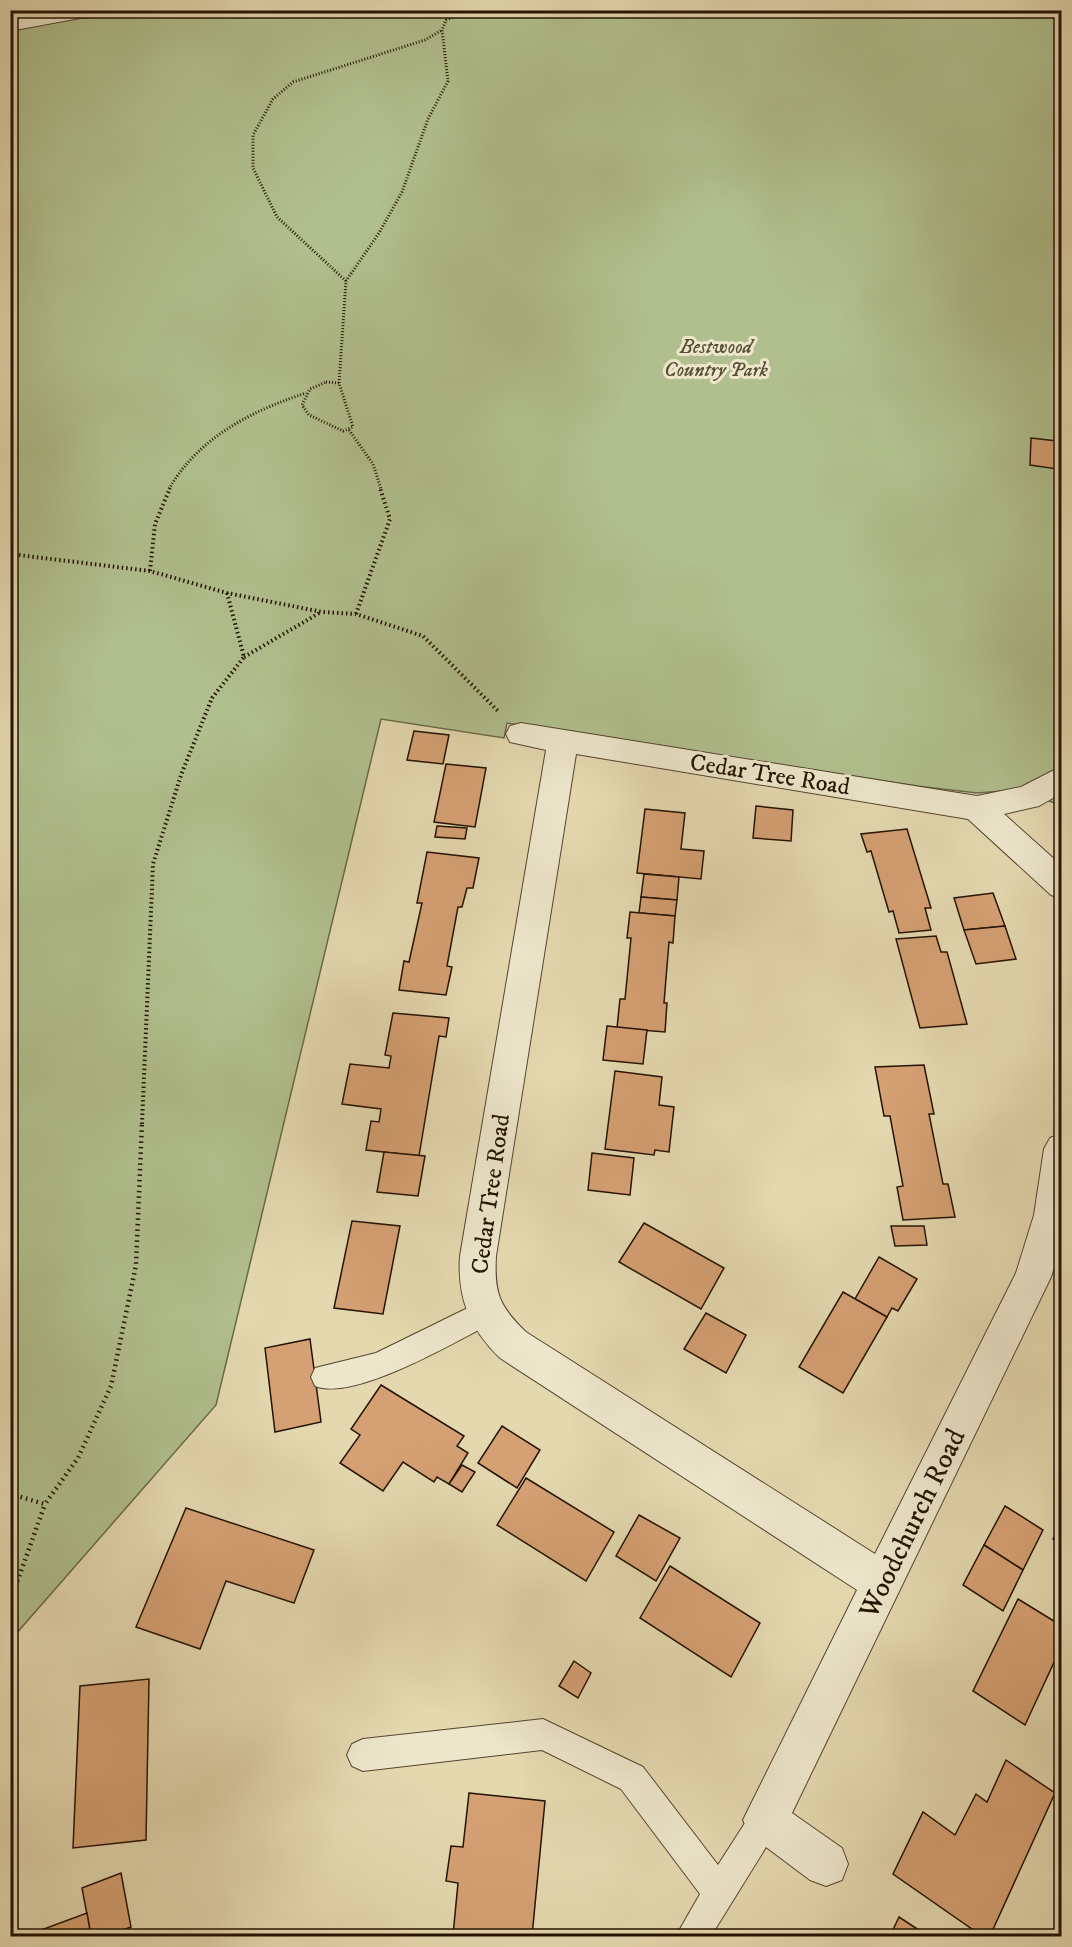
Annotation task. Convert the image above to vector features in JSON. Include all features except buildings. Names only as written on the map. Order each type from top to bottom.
[{"type":"street","points":[[10,25],[80,12],[112,10]]},
{"type":"street","name":"Cedar Tree Road","points":[[521,734],[977,808],[1028,797],[1062,778]]},
{"type":"street","name":"Cedar Tree Road","points":[[563,741],[478,1256],[476,1277],[484,1313],[496,1329],[513,1345],[882,1582]]},
{"type":"street","points":[[977,808],[1062,886]]},
{"type":"street","name":"Woodchurch Road","points":[[765,1820],[1033,1277],[1057,1217],[1062,1149]]},
{"type":"street","points":[[765,1820],[826,1864]]},
{"type":"lane","points":[[325,1377],[379,1366],[484,1313]]},
{"type":"lane","points":[[363,1755],[543,1734],[632,1778],[719,1892]]},
{"type":"lane","points":[[692,1936],[765,1820]]},
{"type":"path","points":[[339,383],[315,384],[306,393],[302,405],[309,415],[343,431],[353,427],[339,383],[346,281],[379,233],[402,192],[428,119],[448,81],[442,30],[446,20],[470,10]]},
{"type":"path","points":[[346,281],[277,217],[253,168],[253,135],[273,99],[293,82],[415,44],[442,30]]},
{"type":"path","points":[[150,571],[155,524],[173,478],[195,452],[232,425],[285,399],[306,393]]},
{"type":"path","points":[[349,430],[373,464],[390,519],[356,614]]},
{"type":"path","points":[[10,554],[150,571],[227,593],[322,612],[356,614],[423,636],[521,734]]},
{"type":"path","points":[[227,593],[244,657]]},
{"type":"path","points":[[10,1602],[45,1504],[78,1458],[111,1386],[136,1265],[153,864],[181,775],[212,698],[244,657],[322,612]]},
{"type":"path","points":[[10,1494],[45,1504]]},
{"type":"green space","name":"Bestwood Country Park","points":[[10,11],[1062,11],[1061,805],[1015,790],[977,793],[917,786],[507,723],[504,738],[381,719],[216,1405],[15,1635],[10,1633]]}]
